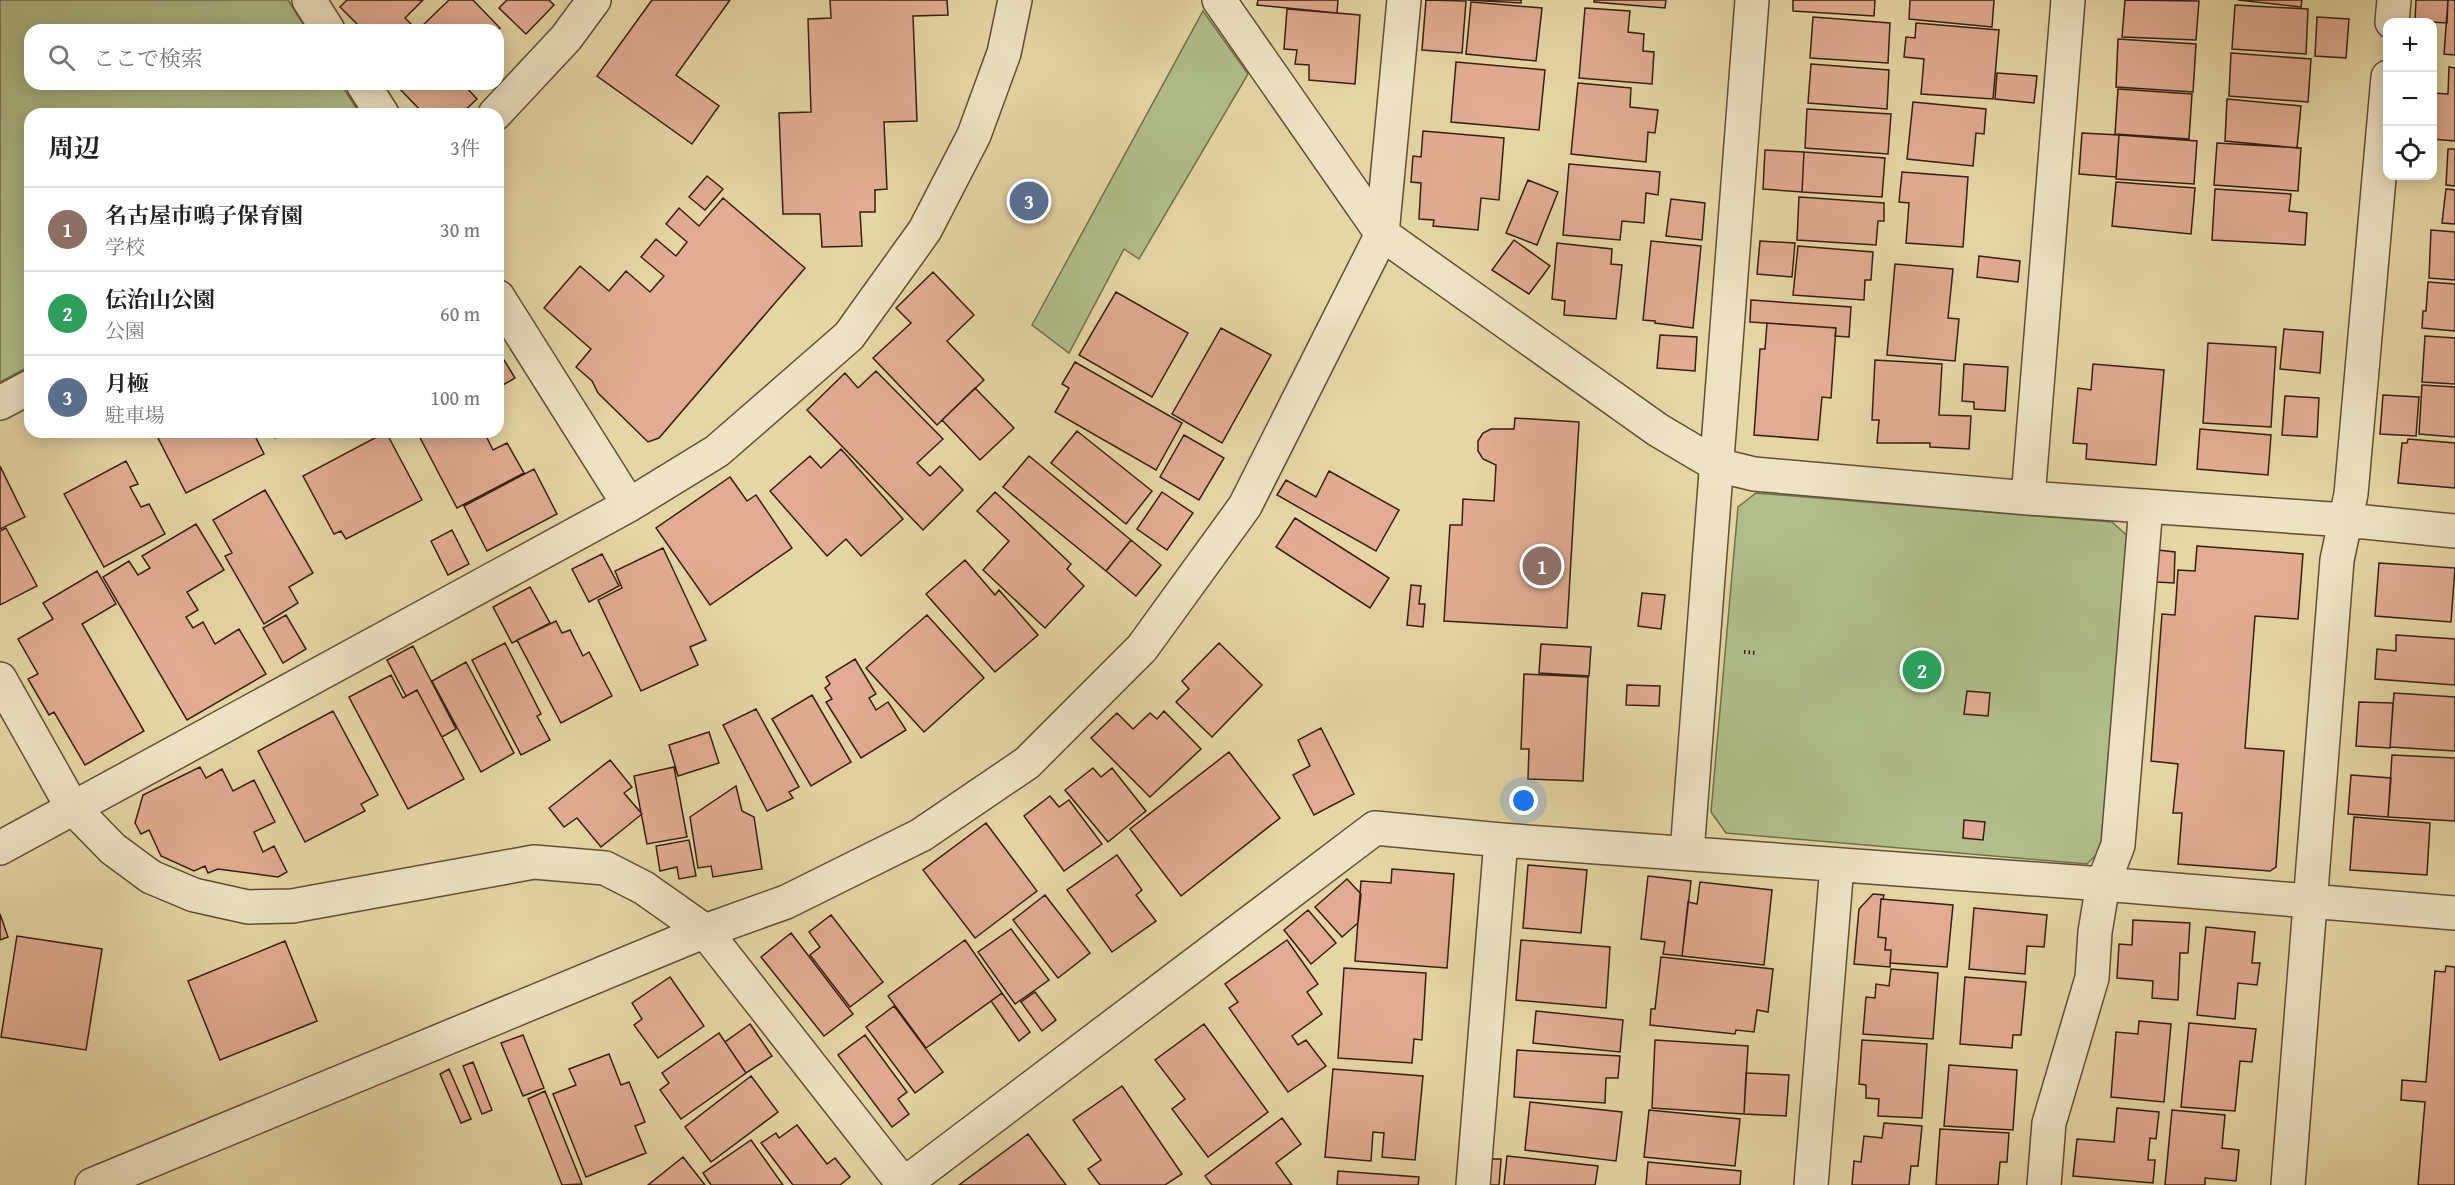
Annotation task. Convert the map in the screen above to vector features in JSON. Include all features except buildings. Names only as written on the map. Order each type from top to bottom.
[{"type":"street","points":[[309,0],[324,24]]},
{"type":"street","points":[[501,108],[566,38],[594,0]]},
{"type":"street","points":[[0,848],[629,505],[717,451],[849,336],[925,230],[974,135],[1004,53],[1015,0]]},
{"type":"street","points":[[1219,0],[1382,234],[1658,430],[1717,465],[1754,474],[2028,498],[2345,520],[2455,531]]},
{"type":"street","points":[[92,1185],[705,931],[786,902],[921,835],[1027,763],[1142,648],[1245,506],[1382,234],[1404,0]]},
{"type":"street","points":[[1687,853],[1752,0]]},
{"type":"street","points":[[2028,498],[2068,0]]},
{"type":"street","points":[[2392,18],[2394,0]]},
{"type":"street","points":[[367,90],[378,108]]},
{"type":"street","points":[[2288,1185],[2337,560],[2352,494],[2384,126]]},
{"type":"street","points":[[504,307],[629,505]]},
{"type":"street","points":[[0,403],[24,390]]},
{"type":"street","points":[[2044,1185],[2049,1123],[2092,978],[2095,932],[2103,884],[2118,845],[2146,506]]},
{"type":"street","points":[[0,679],[72,807],[113,849],[151,877],[194,895],[248,907],[292,906],[534,862],[605,868],[644,888],[705,931],[903,1185],[1376,828],[1501,840],[2103,884],[2455,914]]},
{"type":"street","points":[[1473,1185],[1501,840]]},
{"type":"street","points":[[1811,1185],[1836,865]]},
{"type":"green space","points":[[0,0],[288,0],[303,24],[24,24],[24,90],[345,90],[356,108],[24,108],[24,369],[0,382]]},
{"type":"green space","points":[[1203,11],[1248,74],[1139,259],[1124,249],[1069,353],[1032,325]]},
{"type":"green space","points":[[1756,493],[2112,522],[2132,540],[2106,845],[2087,864],[1726,833],[1711,812],[1738,507]]},
{"type":"place","name":"月極","points":[[1029,201]]},
{"type":"place","name":"名古屋市鳴子保育園","points":[[1542,566]]},
{"type":"place","name":"伝治山公園","points":[[1922,670]]}]
